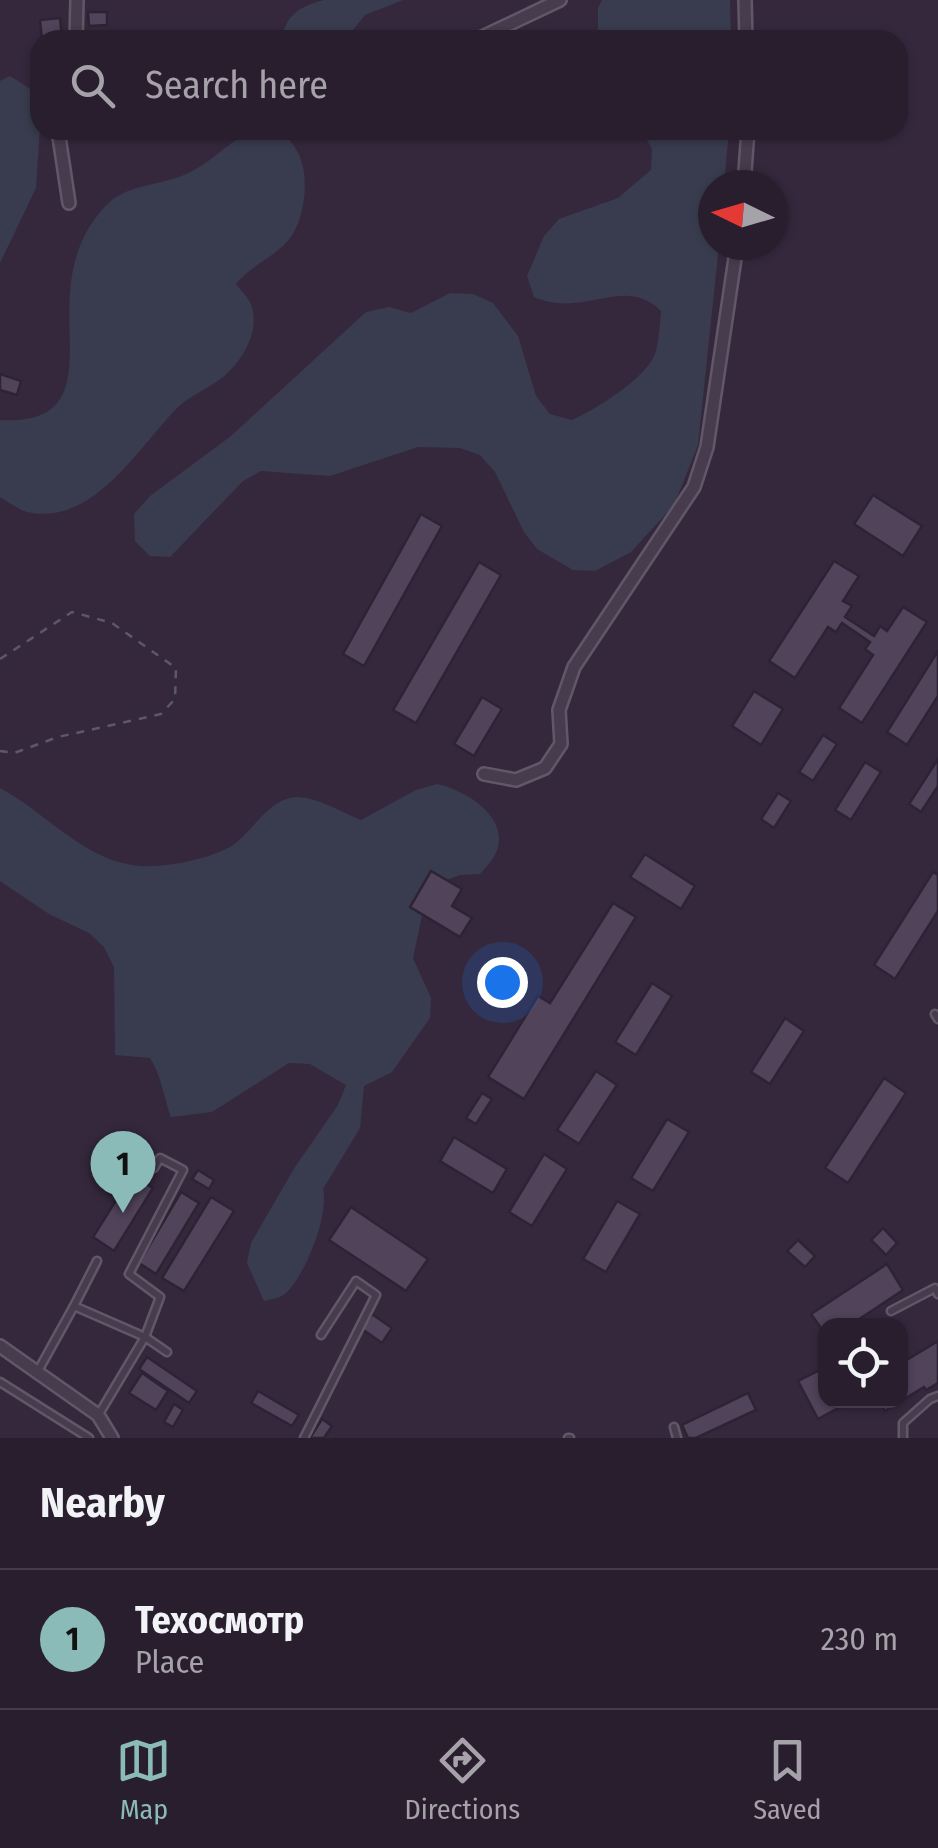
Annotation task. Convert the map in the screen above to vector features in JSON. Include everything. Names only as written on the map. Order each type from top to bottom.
[{"type":"street","points":[[76,30],[77,0]]},
{"type":"street","points":[[497,30],[560,0]]},
{"type":"street","points":[[744,0],[746,30]]},
{"type":"street","points":[[60,140],[70,203]]},
{"type":"street","points":[[745,170],[747,140]]},
{"type":"street","points":[[484,774],[516,780],[545,768],[561,744],[559,710],[574,666],[694,488],[708,447],[735,260]]},
{"type":"street","points":[[0,1346],[98,1415],[112,1438]]},
{"type":"lane","points":[[98,1415],[144,1338],[160,1298],[128,1274],[183,1170],[160,1158],[154,1168]]},
{"type":"lane","points":[[38,1370],[97,1262]]},
{"type":"lane","points":[[304,1438],[376,1295],[356,1280],[321,1335]]},
{"type":"lane","points":[[891,1311],[935,1288],[938,1294]]},
{"type":"lane","points":[[74,1306],[167,1352]]},
{"type":"lane","points":[[0,1382],[89,1438]]},
{"type":"lane","points":[[903,1438],[903,1423],[938,1396]]},
{"type":"lane","points":[[674,1427],[676,1438]]},
{"type":"path","points":[[0,659],[72,612],[112,623],[176,668],[174,700],[161,714],[58,737],[14,753],[0,750]]},
{"type":"shaded area","points":[[324,0],[403,0],[365,15],[353,30],[284,30],[295,13]]},
{"type":"shaded area","points":[[602,0],[730,0],[731,30],[598,30]]},
{"type":"shaded area","points":[[10,76],[29,88],[30,140],[39,140],[36,188],[0,263],[0,81]]},
{"type":"shaded area","points":[[236,140],[290,140],[304,173],[300,218],[291,238],[236,284],[250,302],[254,323],[237,362],[223,377],[178,407],[94,496],[51,513],[27,512],[0,497],[0,420],[29,419],[49,411],[61,398],[67,381],[73,270],[83,239],[95,219],[120,195],[173,179]]},
{"type":"shaded area","points":[[647,140],[728,140],[725,170],[698,170],[698,260],[717,260],[698,445],[674,505],[631,552],[595,571],[573,570],[537,549],[524,532],[495,472],[480,455],[460,448],[418,447],[330,476],[261,471],[243,481],[170,557],[150,556],[135,541],[134,514],[150,496],[231,436],[366,312],[389,307],[411,313],[450,293],[473,294],[493,303],[518,336],[536,396],[550,414],[572,420],[607,400],[632,382],[651,361],[661,311],[633,296],[553,302],[534,297],[527,276],[544,236],[559,219],[618,198],[651,170],[652,149]]},
{"type":"shaded area","points":[[437,784],[467,796],[486,810],[497,829],[497,849],[480,874],[460,875],[441,882],[426,897],[413,958],[431,998],[430,1018],[392,1072],[364,1086],[360,1128],[323,1189],[323,1214],[308,1259],[286,1293],[264,1301],[247,1263],[251,1243],[295,1167],[338,1105],[346,1085],[310,1064],[289,1063],[212,1112],[171,1117],[150,1058],[115,1055],[114,967],[104,947],[89,933],[49,914],[0,881],[0,788],[96,853],[132,865],[156,866],[186,862],[227,849],[271,808],[287,799],[312,799],[361,820],[416,790]]},
{"type":"building","points":[[88,12],[107,12],[107,25],[89,26]]},
{"type":"building","points":[[60,18],[61,30],[41,30],[40,20]]},
{"type":"building","points":[[0,374],[21,381],[17,395],[0,390]]},
{"type":"building","points":[[873,495],[922,526],[903,556],[854,524]]},
{"type":"building","points":[[421,514],[442,526],[364,666],[343,654]]},
{"type":"building","points":[[834,561],[859,576],[843,601],[852,606],[845,617],[874,636],[880,626],[887,631],[903,607],[927,622],[862,723],[839,708],[873,655],[865,649],[870,642],[842,623],[836,632],[828,627],[795,678],[769,661]]},
{"type":"building","points":[[479,562],[501,575],[416,723],[393,710]]},
{"type":"building","points":[[938,651],[938,696],[907,745],[887,732]]},
{"type":"building","points":[[754,691],[783,709],[761,745],[732,726]]},
{"type":"building","points":[[482,697],[502,709],[474,756],[454,744]]},
{"type":"building","points":[[823,735],[837,744],[813,781],[799,772]]},
{"type":"building","points":[[938,759],[938,786],[921,812],[909,804]]},
{"type":"building","points":[[865,762],[881,772],[851,820],[835,810]]},
{"type":"building","points":[[778,793],[791,801],[774,828],[761,819]]},
{"type":"building","points":[[645,854],[695,886],[681,909],[630,877]]},
{"type":"building","points":[[431,871],[462,889],[452,906],[472,918],[460,937],[410,907]]},
{"type":"building","points":[[933,872],[938,875],[938,911],[895,979],[874,965]]},
{"type":"building","points":[[613,903],[636,917],[524,1099],[488,1077],[538,996],[550,1003]]},
{"type":"building","points":[[652,983],[672,996],[636,1055],[615,1042]]},
{"type":"building","points":[[785,1018],[804,1031],[770,1084],[751,1072]]},
{"type":"building","points":[[596,1071],[617,1085],[579,1144],[557,1130]]},
{"type":"building","points":[[884,1078],[906,1093],[848,1183],[825,1168]]},
{"type":"building","points":[[482,1093],[492,1099],[476,1124],[466,1118]]},
{"type":"building","points":[[667,1119],[689,1132],[653,1191],[631,1178]]},
{"type":"building","points":[[454,1137],[507,1169],[493,1193],[440,1161]]},
{"type":"building","points":[[544,1154],[567,1169],[532,1226],[509,1212]]},
{"type":"building","points":[[198,1170],[214,1180],[209,1189],[192,1179]]},
{"type":"building","points":[[132,1175],[153,1188],[114,1251],[93,1237]]},
{"type":"building","points":[[181,1192],[199,1203],[156,1274],[139,1263]]},
{"type":"building","points":[[211,1197],[234,1211],[184,1291],[162,1278]]},
{"type":"building","points":[[617,1201],[640,1214],[606,1272],[583,1259]]},
{"type":"building","points":[[351,1207],[428,1259],[406,1291],[329,1240]]},
{"type":"building","points":[[883,1228],[897,1243],[886,1255],[871,1240]]},
{"type":"building","points":[[798,1240],[815,1256],[805,1267],[787,1251]]},
{"type":"building","points":[[887,1264],[903,1290],[861,1318],[818,1318],[818,1324],[811,1314]]},
{"type":"building","points":[[372,1314],[392,1328],[382,1343],[362,1329]]},
{"type":"building","points":[[938,1341],[938,1383],[908,1397],[908,1359]]},
{"type":"building","points":[[147,1357],[197,1391],[189,1403],[139,1369]]},
{"type":"building","points":[[818,1371],[818,1408],[838,1408],[818,1419],[798,1381]]},
{"type":"building","points":[[142,1373],[168,1391],[156,1410],[129,1393]]},
{"type":"building","points":[[258,1391],[299,1415],[292,1426],[251,1403]]},
{"type":"building","points":[[748,1393],[756,1410],[696,1438],[688,1438],[682,1425]]},
{"type":"building","points":[[174,1404],[183,1410],[173,1427],[164,1422]]},
{"type":"building","points":[[322,1419],[332,1426],[324,1438],[310,1438]]},
{"type":"place","name":"Техосмотр","points":[[123,1213]]}]
